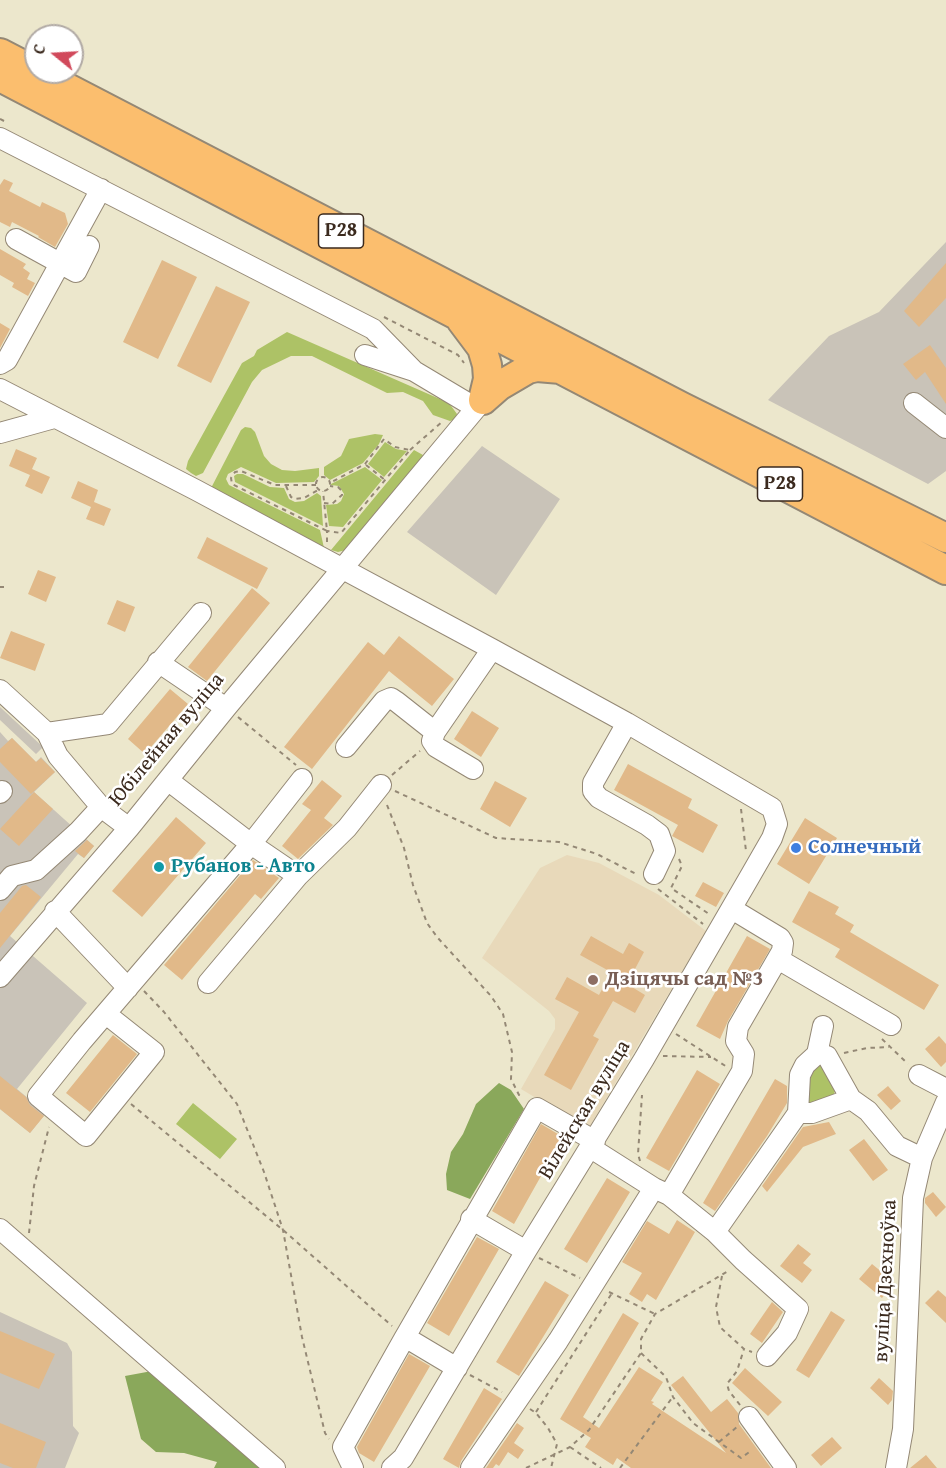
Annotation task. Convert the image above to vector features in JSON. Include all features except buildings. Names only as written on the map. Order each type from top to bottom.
[{"type":"highway","name":"Р28","points":[[0,53],[682,407],[946,538]]},
{"type":"highway","name":"Р28","points":[[0,77],[946,570]]},
{"type":"highway","points":[[456,314],[482,348],[487,365],[488,379],[475,404]]},
{"type":"highway","points":[[475,404],[528,369],[537,367],[562,369]]},
{"type":"street","points":[[0,138],[373,329],[414,371]]},
{"type":"street","points":[[0,364],[7,360],[61,264],[97,214],[100,189]]},
{"type":"street","points":[[16,239],[76,272],[89,246]]},
{"type":"street","points":[[365,355],[414,371],[475,404]]},
{"type":"street","points":[[0,389],[196,490],[492,649],[733,784]]},
{"type":"street","points":[[914,403],[946,428]]},
{"type":"street","name":"Юбілейная вуліца","points":[[0,690],[47,733],[58,756],[101,807],[129,828],[475,404]]},
{"type":"street","points":[[0,433],[54,418]]},
{"type":"street","points":[[47,733],[108,724],[201,612]]},
{"type":"street","points":[[434,736],[492,649]]},
{"type":"street","points":[[158,662],[226,708]]},
{"type":"street","points":[[346,747],[384,701],[391,698],[434,736],[436,747],[473,769]]},
{"type":"street","points":[[627,723],[592,783],[593,791],[599,798],[647,825],[658,834],[664,851],[648,878]]},
{"type":"street","points":[[106,1014],[154,1052],[86,1136],[38,1096],[106,1014],[131,984],[251,844],[302,774]]},
{"type":"street","points":[[168,781],[251,844],[298,876]]},
{"type":"street","name":"Вілейская вуліца","points":[[392,1468],[403,1458],[526,1251],[593,1145],[772,838],[777,824],[772,808],[733,784]]},
{"type":"street","points":[[208,983],[298,876],[347,828],[381,785]]},
{"type":"street","points":[[4,878],[36,870],[78,832],[101,807]]},
{"type":"street","points":[[0,977],[129,828]]},
{"type":"street","points":[[55,912],[131,984]]},
{"type":"street","points":[[471,1468],[518,1401],[603,1289],[656,1189],[742,1071],[744,1054],[736,1041],[738,1026],[778,959],[783,944],[780,938],[724,922]]},
{"type":"street","points":[[778,959],[886,1032]]},
{"type":"street","points":[[823,1026],[822,1055],[851,1100],[868,1111],[897,1146],[922,1158]]},
{"type":"street","points":[[716,1232],[798,1113],[800,1075],[805,1065],[822,1055]]},
{"type":"street","points":[[919,1075],[946,1089]]},
{"type":"street","points":[[798,1113],[812,1113],[851,1100]]},
{"type":"street","name":"вуліца Дзехноўка","points":[[896,1468],[903,1429],[913,1198],[922,1158],[946,1102]]},
{"type":"street","points":[[353,1468],[343,1447],[471,1219],[537,1108],[716,1232],[743,1260],[798,1308],[787,1333],[767,1356]]},
{"type":"street","points":[[471,1219],[526,1251]]},
{"type":"street","points":[[0,1229],[275,1468]]},
{"type":"street","points":[[405,1337],[457,1368]]},
{"type":"street","points":[[749,1418],[786,1468]]},
{"type":"path","points":[[316,485],[274,485],[241,471],[235,472],[231,478],[231,484],[327,531],[341,534],[410,450],[437,425],[475,404]]},
{"type":"path","points":[[286,486],[291,497],[295,499],[321,491],[365,464],[384,439],[395,447],[410,450]]},
{"type":"path","points":[[365,464],[385,480]]},
{"type":"path","points":[[316,485],[317,481],[323,477],[342,491],[342,495],[332,504],[324,503]]},
{"type":"path","points":[[316,485],[321,491],[324,503],[327,531]]},
{"type":"path","points":[[226,708],[302,774]]},
{"type":"path","points":[[381,785],[434,736]]},
{"type":"path","points":[[733,784],[740,799],[749,878]]},
{"type":"path","points":[[381,785],[496,838],[559,842],[597,854],[648,878],[724,922]]},
{"type":"path","points":[[381,785],[427,924],[437,938],[491,996],[503,1014],[512,1052],[511,1079],[519,1095],[537,1108]]},
{"type":"path","points":[[677,855],[682,866],[671,888],[724,922]]},
{"type":"path","points":[[131,984],[164,1012],[237,1104],[264,1172],[283,1230],[302,1337],[325,1433],[330,1441]]},
{"type":"path","points":[[664,1026],[740,1075]]},
{"type":"path","points":[[886,1032],[891,1047],[919,1075]]},
{"type":"path","points":[[822,1055],[891,1047]]},
{"type":"path","points":[[666,1057],[711,1057]]},
{"type":"path","points":[[642,1088],[638,1154],[656,1189]]},
{"type":"path","points":[[119,1095],[283,1230],[405,1337]]},
{"type":"path","points":[[22,1248],[28,1239],[34,1186],[54,1109]]},
{"type":"path","points":[[526,1251],[656,1314]]},
{"type":"path","points":[[526,1468],[570,1448],[589,1430],[641,1353],[641,1339],[656,1314],[722,1276],[743,1260]]},
{"type":"path","points":[[722,1276],[716,1307],[720,1327],[744,1349],[767,1356]]},
{"type":"path","points":[[536,1413],[603,1289]]},
{"type":"path","points":[[718,1442],[749,1418],[729,1391],[727,1384],[737,1371],[744,1349]]},
{"type":"path","points":[[641,1353],[666,1377],[673,1397],[693,1423],[718,1442],[741,1458],[765,1441]]},
{"type":"path","points":[[457,1368],[536,1413],[557,1444],[551,1468]]},
{"type":"path","points":[[620,1468],[673,1397]]},
{"type":"path","points":[[570,1448],[601,1468]]},
{"type":"shaded area","points":[[946,242],[946,471],[928,484],[768,400],[829,336],[879,312]]},
{"type":"shaded area","points":[[482,446],[560,499],[496,595],[407,532]]},
{"type":"shaded area","points":[[0,707],[43,747],[36,754],[0,720]]},
{"type":"shaded area","points":[[0,732],[8,741],[12,738],[36,762],[41,757],[55,772],[34,792],[94,846],[84,858],[78,854],[10,936],[87,1003],[17,1089],[46,1113],[30,1133],[0,1109]]},
{"type":"shaded area","name":"Дзіцячы сад №3","points":[[567,855],[599,863],[659,895],[706,931],[588,1129],[521,1089],[555,1029],[555,1019],[549,1011],[482,958],[540,868]]},
{"type":"shaded area","points":[[0,1312],[67,1343],[72,1352],[73,1426],[79,1433],[65,1468],[0,1468]]},
{"type":"green space","points":[[287,332],[449,403],[457,414],[456,419],[450,421],[433,415],[423,401],[403,392],[387,393],[312,356],[291,356],[262,370],[252,382],[203,473],[196,476],[191,473],[186,469],[188,461],[242,363],[254,356],[257,350]]},
{"type":"green space","points":[[245,427],[255,432],[264,456],[271,464],[282,470],[319,468],[319,476],[314,482],[276,483],[241,467],[228,474],[226,479],[229,485],[320,530],[324,548],[209,492],[241,430]]},
{"type":"green space","points":[[375,434],[383,435],[379,444],[363,463],[330,480],[324,475],[324,467],[341,456],[349,439]]},
{"type":"green space","points":[[385,442],[396,449],[407,451],[384,477],[368,464]]},
{"type":"green space","points":[[414,450],[423,455],[422,460],[346,550],[338,552],[331,550]]},
{"type":"green space","points":[[365,467],[382,480],[343,527],[329,526],[326,505],[337,504],[344,494],[339,486],[331,484]]},
{"type":"green space","points":[[243,474],[270,487],[284,488],[289,499],[295,502],[304,501],[317,493],[321,496],[323,526],[235,482],[234,476]]},
{"type":"green space","points":[[823,1063],[836,1088],[832,1100],[806,1104],[803,1098],[813,1065]]},
{"type":"green space","points":[[499,1083],[511,1090],[524,1109],[470,1199],[447,1190],[446,1174],[451,1152],[463,1134],[476,1104]]},
{"type":"green space","points":[[193,1103],[237,1139],[220,1159],[176,1124]]},
{"type":"green space","points":[[152,1371],[262,1468],[214,1468],[217,1462],[184,1453],[156,1452],[141,1439],[125,1376]]},
{"type":"place","name":"Солнечный","points":[[796,848]]},
{"type":"place","name":"Рубанов - Авто","points":[[159,867]]},
{"type":"place","name":"Дзіцячы сад №3","points":[[593,980]]}]
